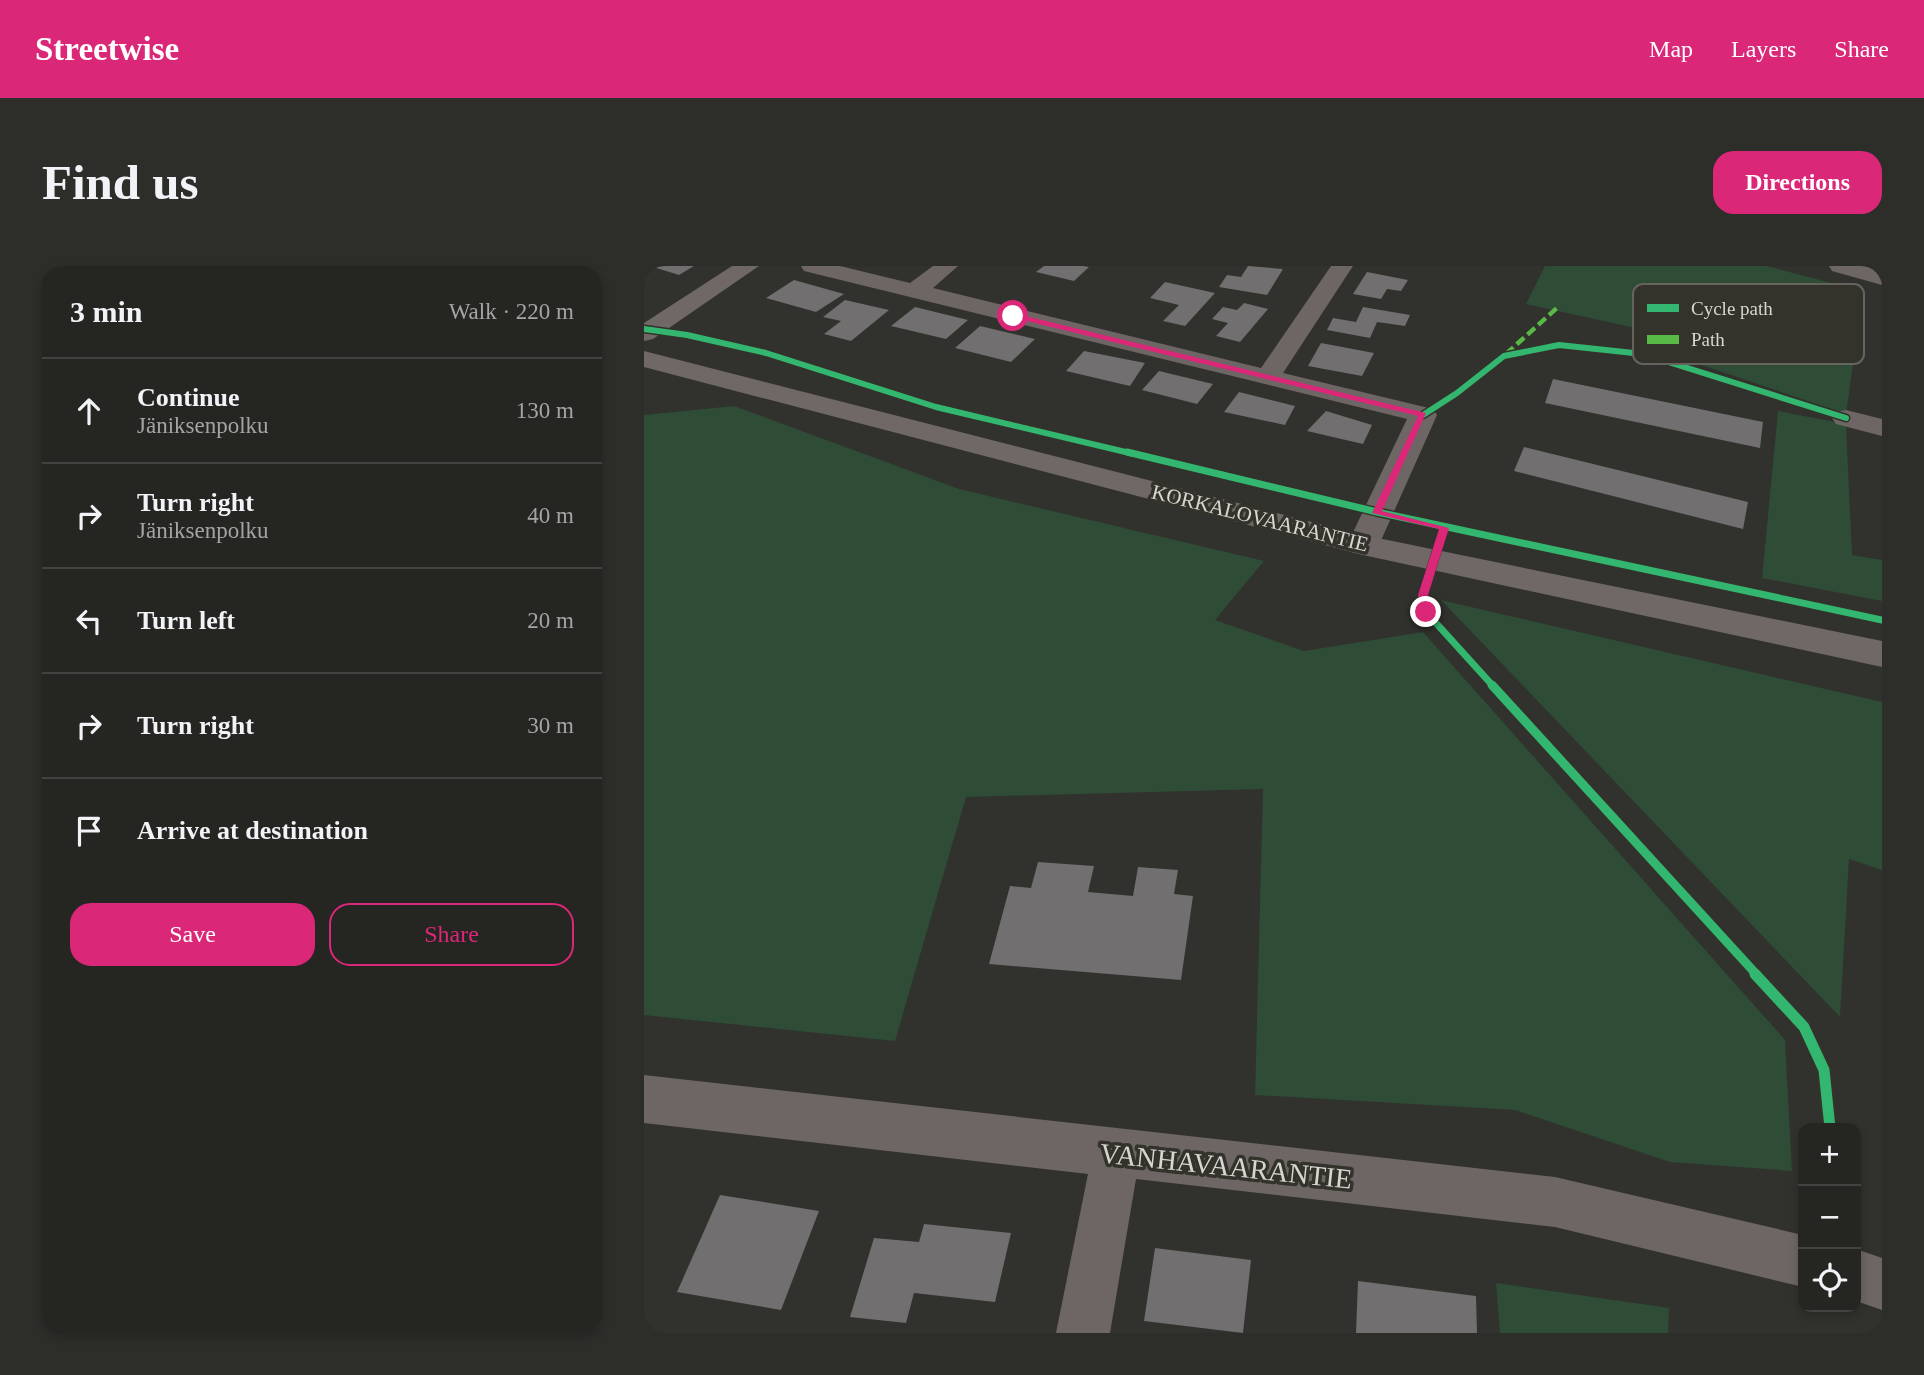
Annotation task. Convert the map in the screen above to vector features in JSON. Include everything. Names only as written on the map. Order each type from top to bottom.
[{"type":"street","points":[[644,334],[748,266]]},
{"type":"street","points":[[812,266],[1423,415],[1363,545]]},
{"type":"street","points":[[916,290],[947,266]]},
{"type":"street","points":[[1268,376],[1342,266]]},
{"type":"street","points":[[1840,266],[1882,278]]},
{"type":"street","name":"KORKALOVAARANTIE","points":[[644,359],[1363,545],[1882,654]]},
{"type":"street","points":[[1846,418],[1882,428]]},
{"type":"street","name":"VANHAVAARANTIE","points":[[644,1099],[1555,1202],[1798,1260]]},
{"type":"street","points":[[1083,1333],[1116,1154]]},
{"type":"street","points":[[1861,1277],[1882,1284]]},
{"type":"green space","points":[[1545,266],[1767,266],[1835,284],[1633,284],[1633,327],[1526,304]]},
{"type":"green space","points":[[1699,364],[1853,364],[1846,414]]},
{"type":"green space","points":[[734,406],[959,489],[1264,561],[1215,620],[1304,651],[1423,632],[1785,1040],[1792,1171],[1670,1162],[1515,1110],[1255,1095],[1263,789],[966,797],[895,1041],[644,1015],[644,415]]},
{"type":"green space","points":[[1778,411],[1846,424],[1852,555],[1882,560],[1882,601],[1762,578]]},
{"type":"green space","points":[[1441,600],[1882,702],[1882,870],[1849,859],[1840,1017]]},
{"type":"green space","points":[[1496,1283],[1669,1308],[1668,1333],[1500,1333]]},
{"type":"building","points":[[650,266],[694,266],[679,275]]},
{"type":"building","points":[[1044,266],[1089,267],[1074,281],[1036,272]]},
{"type":"building","points":[[1248,266],[1283,269],[1267,295],[1219,287],[1227,275],[1241,277]]},
{"type":"building","points":[[1367,272],[1408,280],[1401,291],[1387,289],[1381,299],[1353,294]]},
{"type":"building","points":[[794,280],[844,294],[816,312],[766,298]]},
{"type":"building","points":[[1165,282],[1215,293],[1185,326],[1163,321],[1179,305],[1150,298]]},
{"type":"building","points":[[845,300],[889,310],[851,341],[824,334],[841,321],[823,317]]},
{"type":"building","points":[[1244,303],[1268,309],[1240,342],[1216,336],[1228,323],[1212,319],[1223,307],[1237,310]]},
{"type":"building","points":[[915,307],[968,320],[946,339],[891,326]]},
{"type":"building","points":[[1363,307],[1410,315],[1405,326],[1377,322],[1370,338],[1327,330],[1333,318],[1356,322]]},
{"type":"building","points":[[980,326],[1035,339],[1011,362],[955,348]]},
{"type":"building","points":[[1321,343],[1374,353],[1362,376],[1308,366]]},
{"type":"building","points":[[1084,351],[1145,363],[1130,386],[1066,371]]},
{"type":"building","points":[[1159,371],[1213,384],[1197,404],[1142,390]]},
{"type":"building","points":[[1553,379],[1763,422],[1760,448],[1545,403]]},
{"type":"building","points":[[1239,392],[1295,406],[1285,425],[1224,412]]},
{"type":"building","points":[[1326,411],[1372,425],[1363,444],[1307,431]]},
{"type":"building","points":[[1524,447],[1748,502],[1743,529],[1514,471]]},
{"type":"building","points":[[1038,862],[1094,866],[1088,892],[1133,896],[1138,867],[1178,870],[1174,894],[1193,896],[1181,980],[989,964],[1010,886],[1031,888]]},
{"type":"building","points":[[720,1195],[819,1211],[781,1310],[677,1292]]},
{"type":"building","points":[[924,1224],[1011,1233],[995,1302],[914,1293],[906,1323],[850,1317],[874,1238],[919,1242]]},
{"type":"building","points":[[1155,1248],[1251,1260],[1243,1333],[1144,1321]]},
{"type":"building","points":[[1358,1281],[1476,1296],[1477,1333],[1356,1333]]},
{"type":"marked path","points":[[1506,354],[1558,307]]},
{"type":"cycle path","points":[[644,329],[687,335],[766,353],[936,407],[1377,512],[1882,620]]},
{"type":"cycle path","points":[[1423,415],[1457,393],[1504,356],[1559,345],[1633,353]]},
{"type":"cycle path","points":[[1675,364],[1846,418]]},
{"type":"cycle path","points":[[1444,528],[1423,595],[1426,612],[1804,1027],[1824,1070],[1829,1123]]},
{"type":"route","points":[[1013,316],[1423,415],[1377,513],[1444,528],[1423,595],[1426,612]]}]
